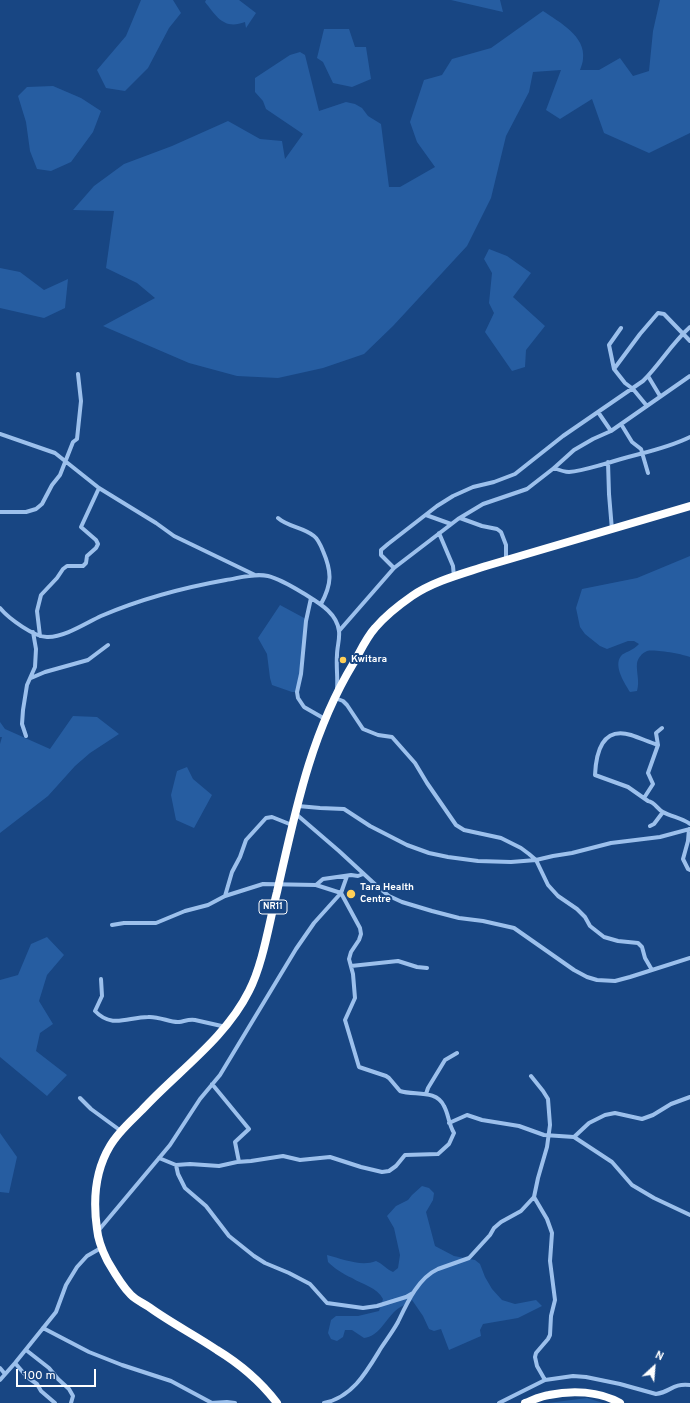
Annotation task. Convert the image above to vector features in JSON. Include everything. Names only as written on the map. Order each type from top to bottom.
[{"type":"highway","name":"NR11","points":[[278,1403],[260,1384],[234,1361],[166,1320],[132,1296],[117,1278],[101,1248],[97,1233],[95,1208],[97,1183],[106,1154],[115,1138],[151,1100],[226,1027],[240,1008],[256,976],[309,759],[335,694],[374,629],[387,616],[415,594],[454,577],[506,560],[690,506]]},
{"type":"highway","points":[[525,1403],[549,1395],[579,1392],[606,1396],[620,1403]]},
{"type":"street","points":[[614,369],[658,313],[664,314],[690,341]]},
{"type":"street","points":[[394,568],[381,555],[381,550],[437,506],[453,496],[473,487],[494,482],[515,474],[540,453],[648,376],[682,334],[690,327]]},
{"type":"street","points":[[620,328],[609,345],[614,369],[625,383],[633,388],[647,406]]},
{"type":"street","points":[[0,512],[26,512],[36,509],[42,504],[52,485],[60,474],[73,442],[77,439],[81,401],[78,374]]},
{"type":"street","points":[[648,376],[660,396]]},
{"type":"street","points":[[339,631],[394,568],[451,524],[483,504],[527,489],[574,450],[611,431],[690,376]]},
{"type":"street","points":[[598,412],[611,431]]},
{"type":"street","points":[[621,424],[632,442],[641,450],[648,473]]},
{"type":"street","points":[[0,434],[55,453],[99,488],[156,523],[174,536],[255,576]]},
{"type":"street","points":[[554,468],[561,472],[569,472],[642,455],[690,437]]},
{"type":"street","points":[[608,462],[612,530]]},
{"type":"street","points":[[40,636],[37,612],[41,595],[57,578],[62,569],[67,566],[83,566],[86,563],[87,556],[96,548],[98,544],[96,540],[81,527],[99,488]]},
{"type":"street","points":[[426,515],[451,524]]},
{"type":"street","points":[[278,518],[282,522],[290,524],[314,536],[320,545],[328,563],[330,573],[328,588],[321,604]]},
{"type":"street","points":[[460,518],[482,526],[497,529],[501,532],[506,545],[506,560]]},
{"type":"street","points":[[439,533],[454,566],[454,577]]},
{"type":"street","points":[[0,608],[6,614],[33,632],[40,636],[47,637],[65,633],[102,616],[163,593],[255,576],[267,576],[278,580],[311,598],[321,604],[334,619],[339,631],[337,654],[338,678],[335,694],[347,705],[363,729],[378,735],[392,737],[416,763],[427,783],[456,825],[464,830],[501,838],[521,848],[536,860],[548,885],[558,896],[577,909],[590,926],[604,936],[618,942],[638,943],[642,947],[645,958],[652,970]]},
{"type":"street","points":[[311,598],[306,621],[301,674],[297,692],[298,698],[304,708],[325,719]]},
{"type":"street","points":[[26,736],[22,724],[27,685],[35,667],[36,649],[33,632]]},
{"type":"street","points":[[31,678],[46,672],[88,660],[108,645]]},
{"type":"street","points":[[644,798],[653,784],[648,773],[658,746],[656,733],[662,728]]},
{"type":"street","points":[[658,746],[630,734],[609,736],[604,741],[598,752],[594,775],[628,787],[663,812],[690,824]]},
{"type":"street","points":[[297,810],[344,808],[370,826],[407,845],[448,858],[478,861],[512,862],[536,860],[572,854],[611,843],[660,837],[689,829],[688,841],[683,859],[690,870]]},
{"type":"street","points":[[297,810],[363,874],[389,896],[402,902],[459,918],[483,921],[514,928],[574,970],[587,977],[597,980],[615,981],[690,958]]},
{"type":"street","points":[[650,826],[654,824],[663,812]]},
{"type":"street","points":[[225,896],[232,872],[240,857],[246,840],[266,818],[272,817],[292,825]]},
{"type":"street","points":[[316,885],[323,879],[358,876],[363,874]]},
{"type":"street","points":[[97,1233],[170,1145],[200,1099],[220,1075],[271,989],[307,933],[341,892],[347,876]]},
{"type":"street","points":[[112,925],[124,923],[156,923],[185,911],[208,905],[225,896],[263,884],[316,885],[341,892],[360,928],[359,940],[350,952],[349,959],[353,974],[355,998],[345,1020],[359,1067],[386,1076],[398,1090],[403,1092],[426,1094],[442,1101],[454,1133],[449,1144],[438,1154],[405,1156],[389,1171],[382,1172],[330,1157],[300,1160],[283,1156],[219,1166],[190,1164],[176,1165],[159,1158]]},
{"type":"street","points":[[351,966],[398,961],[417,967],[427,968]]},
{"type":"street","points":[[101,980],[102,996],[95,1011],[109,1021],[116,1022],[148,1016],[161,1017],[178,1022],[190,1019],[226,1027]]},
{"type":"street","points":[[426,1094],[428,1088],[446,1060],[457,1053]]},
{"type":"street","points":[[324,1403],[348,1393],[355,1386],[392,1332],[414,1292],[433,1271],[469,1258],[490,1235],[494,1228],[501,1222],[521,1211],[534,1197],[549,1136],[550,1117],[548,1099],[531,1076]]},
{"type":"street","points":[[212,1084],[249,1129],[235,1142],[239,1162]]},
{"type":"street","points":[[574,1137],[589,1123],[604,1115],[615,1113],[642,1118],[653,1115],[671,1104],[690,1097]]},
{"type":"street","points":[[80,1098],[91,1109],[122,1131]]},
{"type":"street","points":[[449,1123],[464,1116],[470,1116],[482,1120],[519,1126],[549,1136],[574,1137],[612,1162],[632,1185],[654,1198],[690,1215]]},
{"type":"street","points":[[176,1165],[185,1188],[206,1206],[229,1236],[265,1263],[310,1284],[327,1303],[363,1308],[377,1306],[406,1297],[414,1292]]},
{"type":"street","points":[[534,1197],[544,1212],[550,1226],[552,1238],[550,1262],[555,1300],[551,1316],[550,1335],[536,1353],[535,1357],[537,1366],[545,1380]]},
{"type":"street","points":[[0,1380],[56,1312],[66,1285],[76,1267],[87,1256],[101,1248]]},
{"type":"street","points":[[43,1328],[89,1352],[122,1365],[171,1381],[212,1403],[236,1403]]},
{"type":"street","points":[[26,1350],[49,1368],[69,1389],[73,1396],[71,1403]]},
{"type":"street","points":[[15,1363],[27,1377],[37,1384],[41,1391],[55,1403]]},
{"type":"street","points":[[0,1368],[5,1374]]},
{"type":"street","points":[[499,1403],[545,1380],[573,1376],[620,1384],[656,1394],[661,1394],[680,1384],[690,1385]]},
{"type":"shaded area","points":[[141,0],[173,0],[181,13],[169,28],[148,68],[125,91],[106,88],[97,70],[126,36]]},
{"type":"shaded area","points":[[206,0],[239,0],[256,13],[246,28],[245,22],[238,24],[226,23],[213,13],[205,2]]},
{"type":"shaded area","points":[[451,0],[500,0],[503,12]]},
{"type":"shaded area","points":[[660,0],[690,0],[690,133],[649,153],[604,133],[592,99],[560,119],[546,110],[561,70],[533,72],[529,92],[506,136],[491,198],[467,246],[393,326],[364,354],[323,368],[278,378],[237,376],[189,363],[103,326],[155,298],[137,283],[106,268],[114,211],[73,210],[94,186],[124,164],[172,146],[228,121],[260,139],[282,141],[285,159],[303,134],[266,109],[263,101],[255,92],[255,78],[290,55],[300,52],[305,55],[319,111],[346,102],[355,104],[362,108],[368,116],[381,124],[389,187],[400,187],[435,167],[417,142],[410,122],[424,80],[442,75],[452,59],[491,48],[543,11],[570,30],[580,43],[583,51],[583,59],[580,70],[599,70],[620,58],[633,76],[649,71],[653,31]]},
{"type":"shaded area","points":[[324,29],[349,29],[355,47],[366,47],[371,79],[352,87],[333,83],[323,62],[317,58]]},
{"type":"shaded area","points":[[53,86],[81,98],[101,111],[93,132],[71,162],[51,171],[37,169],[30,151],[26,122],[18,96],[27,87]]},
{"type":"shaded area","points":[[489,249],[507,256],[531,273],[513,297],[545,326],[526,350],[525,367],[512,371],[485,332],[494,313],[489,303],[492,273],[484,259]]},
{"type":"shaded area","points":[[0,268],[20,272],[44,290],[68,279],[65,308],[44,318],[0,308]]},
{"type":"shaded area","points":[[690,556],[690,657],[662,651],[645,652],[640,656],[637,663],[637,691],[630,692],[621,675],[618,665],[622,655],[639,644],[634,641],[628,641],[607,649],[600,646],[585,634],[580,627],[576,608],[582,589],[637,578]]},
{"type":"shaded area","points":[[280,605],[306,619],[297,692],[292,692],[272,685],[267,654],[258,638]]},
{"type":"shaded area","points":[[73,716],[97,717],[119,734],[90,753],[75,766],[48,796],[0,833],[0,744],[2,737],[0,737],[0,722],[5,729],[50,749]]},
{"type":"shaded area","points":[[187,767],[193,779],[212,795],[194,828],[176,820],[171,795],[177,771]]},
{"type":"shaded area","points":[[47,937],[64,955],[47,975],[39,1001],[53,1024],[40,1033],[36,1051],[67,1075],[47,1096],[0,1057],[0,980],[18,975],[31,944]]},
{"type":"shaded area","points":[[0,1133],[17,1157],[9,1193],[0,1192]]},
{"type":"shaded area","points":[[422,1186],[429,1188],[434,1193],[433,1200],[426,1212],[435,1246],[454,1256],[475,1260],[480,1264],[492,1289],[502,1300],[515,1304],[536,1300],[542,1306],[518,1318],[483,1324],[480,1330],[481,1336],[449,1350],[441,1329],[434,1331],[429,1329],[423,1316],[412,1300],[396,1310],[377,1332],[369,1337],[364,1338],[352,1330],[345,1330],[343,1337],[337,1341],[331,1339],[328,1333],[331,1320],[336,1316],[358,1316],[379,1311],[383,1299],[373,1289],[339,1271],[328,1262],[327,1255],[358,1263],[370,1263],[376,1261],[393,1272],[398,1268],[400,1255],[394,1228],[387,1216],[396,1206],[408,1200]]},
{"type":"shaded area","points":[[587,1398],[603,1403],[548,1403]]},
{"type":"place","name":"Kwitara","points":[[343,660]]},
{"type":"place","name":"Tara Health Centre","points":[[351,894]]}]
